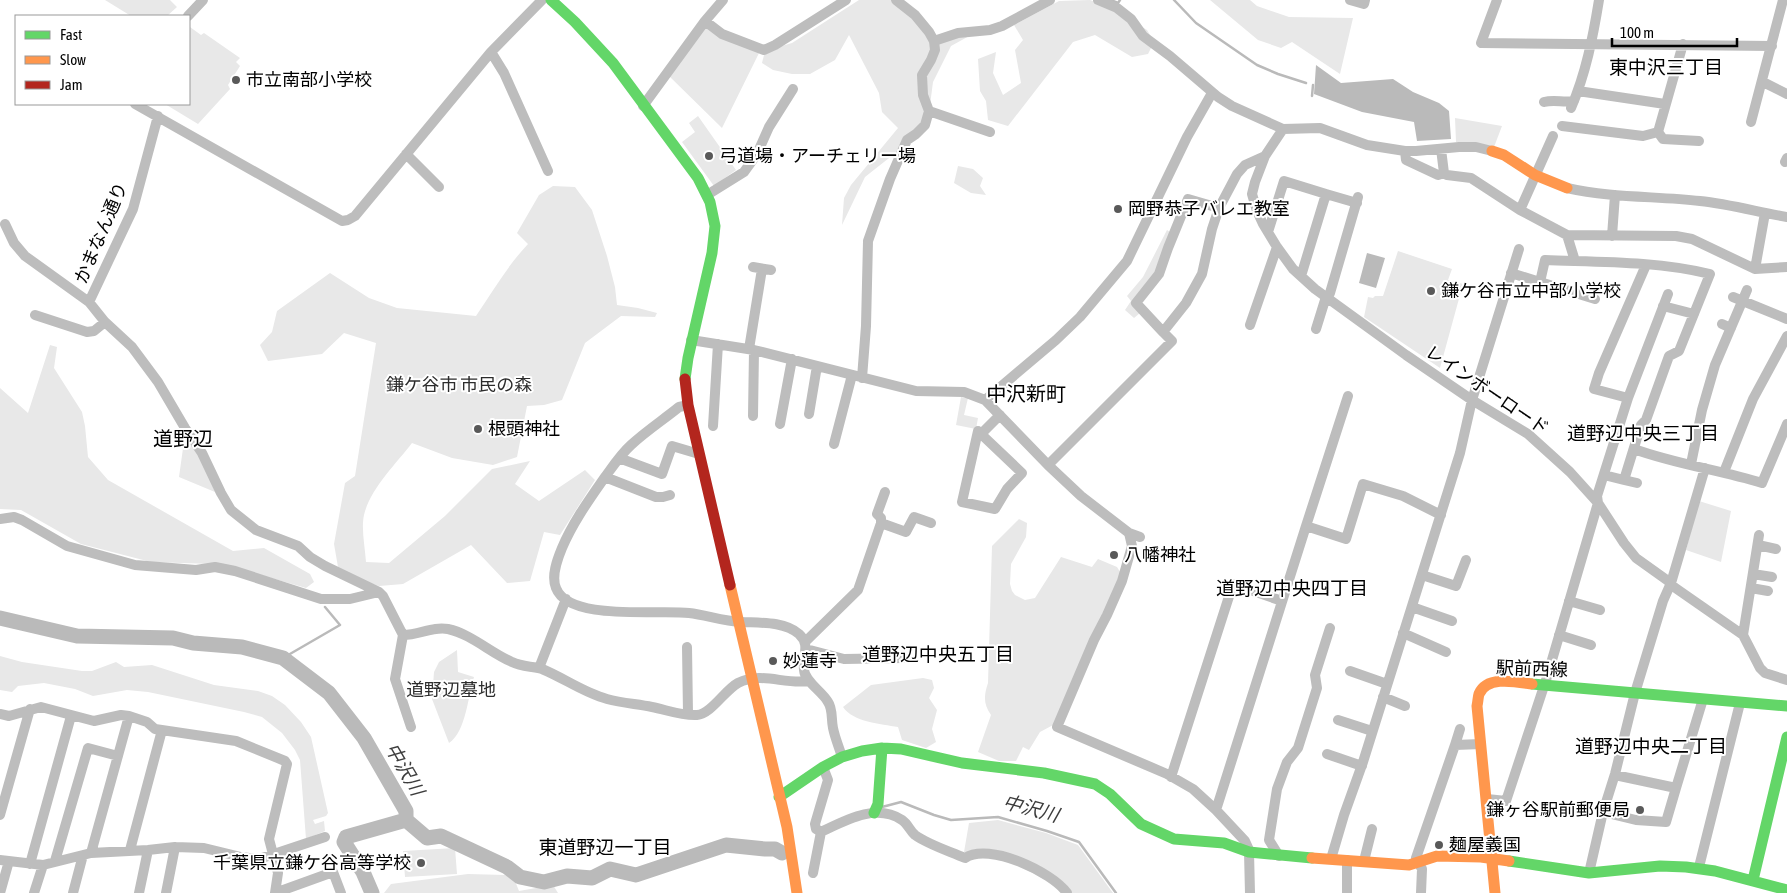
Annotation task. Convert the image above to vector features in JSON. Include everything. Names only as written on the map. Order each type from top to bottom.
[{"type":"street","points":[[189,15],[203,0]]},
{"type":"street","points":[[137,105],[342,221],[348,220],[355,216],[491,52],[542,0]]},
{"type":"street","points":[[551,0],[613,63],[698,178],[707,195],[715,226],[712,253],[691,340],[685,382],[699,454],[787,826],[797,893]]},
{"type":"street","points":[[643,106],[723,0]]},
{"type":"street","points":[[706,21],[722,34],[764,50],[846,0]]},
{"type":"street","points":[[834,444],[857,376],[866,326],[868,241],[904,145],[907,140],[925,125],[929,111],[921,83],[922,75],[931,60],[934,42],[929,32],[915,15],[896,0]]},
{"type":"street","points":[[934,42],[958,33],[990,30],[1002,26],[1050,0]]},
{"type":"street","points":[[1098,0],[1117,8],[1131,19],[1143,36],[1170,56],[1212,93],[1232,106],[1282,129],[1320,128],[1368,146],[1405,151],[1476,147],[1504,156],[1535,175],[1567,188],[1615,195],[1702,201],[1787,217]]},
{"type":"street","points":[[1350,0],[1364,4],[1364,0]]},
{"type":"street","points":[[1497,0],[1481,43],[1772,46]]},
{"type":"street","points":[[1574,100],[1592,44],[1599,0]]},
{"type":"street","points":[[1751,122],[1783,0]]},
{"type":"street","points":[[1684,44],[1658,132],[1663,139],[1699,141]]},
{"type":"street","points":[[491,52],[504,73],[548,171]]},
{"type":"street","points":[[1763,82],[1787,94]]},
{"type":"street","points":[[707,195],[744,172],[757,154],[769,127],[793,89]]},
{"type":"street","points":[[985,400],[1056,340],[1080,317],[1127,261],[1187,138],[1212,93]]},
{"type":"street","points":[[1544,102],[1574,100],[1665,104]]},
{"type":"street","points":[[929,111],[990,132]]},
{"type":"street","name":"かまなん通り","points":[[89,302],[132,209],[158,116]]},
{"type":"street","points":[[1562,126],[1643,136],[1658,132]]},
{"type":"street","name":"レインボーロード","points":[[1282,129],[1265,156],[1252,194],[1257,211],[1276,247],[1293,269],[1327,297],[1406,355],[1472,400],[1528,434],[1570,472],[1598,504],[1636,558],[1743,635],[1760,668],[1772,676],[1787,680]]},
{"type":"street","points":[[1520,210],[1553,136]]},
{"type":"street","points":[[1441,149],[1444,173]]},
{"type":"street","points":[[1405,151],[1406,160],[1438,175],[1444,173],[1471,178],[1520,210],[1567,235],[1676,236],[1692,240],[1755,269],[1787,267]]},
{"type":"street","points":[[406,154],[439,186]]},
{"type":"street","points":[[1163,332],[1194,292],[1202,274],[1212,229],[1219,208],[1236,174],[1245,165],[1265,156]]},
{"type":"street","points":[[1268,232],[1284,181],[1326,194],[1357,200],[1330,293],[1316,329]]},
{"type":"street","points":[[1302,276],[1326,194]]},
{"type":"street","points":[[1612,236],[1615,195]]},
{"type":"street","points":[[1048,465],[1172,341],[1136,303],[1159,274],[1188,199],[1219,208]]},
{"type":"street","points":[[1755,269],[1765,213]]},
{"type":"street","points":[[5,224],[14,243],[25,256],[89,302],[105,322],[132,346],[158,382],[202,453],[231,510],[256,530],[298,546],[310,557],[325,566],[379,592],[383,596],[404,635],[394,678],[411,727]]},
{"type":"street","points":[[1567,235],[1575,261]]},
{"type":"street","points":[[1248,321],[1276,247]]},
{"type":"street","points":[[1331,859],[1441,515],[1460,453],[1472,400],[1518,249]]},
{"type":"street","points":[[1540,282],[1545,260],[1646,265],[1693,270],[1710,274],[1679,350],[1670,356],[1646,420],[1641,426],[1624,480]]},
{"type":"street","points":[[1628,398],[1594,389],[1599,373],[1646,265]]},
{"type":"street","points":[[753,416],[752,350],[762,269]]},
{"type":"street","points":[[1511,273],[1595,300]]},
{"type":"street","points":[[1691,464],[1702,410],[1726,326],[1738,299],[1747,290]]},
{"type":"street","points":[[1487,799],[1505,804],[1544,685],[1598,504],[1597,496],[1628,398],[1668,294]]},
{"type":"street","points":[[1738,299],[1787,319]]},
{"type":"street","points":[[1663,306],[1694,314]]},
{"type":"street","points":[[35,315],[87,332],[94,331],[105,322]]},
{"type":"street","points":[[1724,472],[1753,399],[1787,336]]},
{"type":"street","points":[[691,340],[752,350],[921,392],[964,392],[985,400],[1048,465],[1082,496],[1129,533],[1140,538]]},
{"type":"street","points":[[713,426],[718,344]]},
{"type":"street","points":[[780,424],[792,360]]},
{"type":"street","points":[[809,414],[817,366]]},
{"type":"street","points":[[1216,810],[1348,396]]},
{"type":"street","points":[[688,405],[679,407],[630,445],[605,477],[570,529],[558,559],[554,579],[556,589],[566,599],[598,611],[687,612],[739,622],[761,622],[784,626],[798,634],[806,645],[844,659],[903,658]]},
{"type":"street","points":[[981,434],[1000,416]]},
{"type":"street","points":[[1634,449],[1658,457],[1762,483],[1787,424]]},
{"type":"street","points":[[978,430],[981,434],[1022,473],[1007,489],[996,509],[962,502],[978,430]]},
{"type":"street","points":[[619,458],[662,474],[672,446],[699,454]]},
{"type":"street","points":[[1589,873],[1603,812],[1635,693],[1705,468]]},
{"type":"street","points":[[1604,475],[1637,483]]},
{"type":"street","points":[[605,477],[656,497],[670,495]]},
{"type":"street","points":[[1306,526],[1346,538],[1363,484],[1403,496],[1441,515]]},
{"type":"street","points":[[842,757],[833,728],[830,705],[825,696],[809,681],[804,669],[806,645],[858,590],[881,523],[881,518],[877,514],[885,492]]},
{"type":"street","points":[[881,523],[906,532],[915,514],[931,523]]},
{"type":"street","points":[[0,519],[14,517],[67,546],[135,565],[196,570],[215,566],[321,599],[350,599],[379,592]]},
{"type":"street","points":[[1129,533],[1132,546],[1122,581],[1094,640],[1057,727],[1171,777],[1193,789],[1245,841],[1249,852],[1250,893]]},
{"type":"street","points":[[1743,635],[1758,540],[1776,549]]},
{"type":"street","points":[[1422,575],[1456,586],[1466,560]]},
{"type":"street","points":[[1753,574],[1772,577]]},
{"type":"street","points":[[1171,777],[1186,736],[1233,584],[1282,600]]},
{"type":"street","points":[[1751,588],[1768,591]]},
{"type":"street","points":[[539,668],[566,599]]},
{"type":"street","points":[[1569,601],[1600,610]]},
{"type":"street","points":[[1412,607],[1452,621]]},
{"type":"street","points":[[404,635],[438,628],[448,629],[459,633],[510,662],[539,668],[606,699],[688,714],[703,714],[739,682],[767,678],[791,683],[809,681]]},
{"type":"street","points":[[1279,856],[1270,840],[1277,789],[1287,762],[1298,748],[1317,688],[1316,675],[1330,628]]},
{"type":"street","points":[[1403,633],[1446,652]]},
{"type":"street","points":[[1559,635],[1591,645]]},
{"type":"street","points":[[687,646],[688,714]]},
{"type":"street","points":[[1350,671],[1387,684]]},
{"type":"street","name":"駅前西線","points":[[1494,893],[1487,799],[1477,706],[1479,694],[1488,684],[1499,682],[1544,685],[1787,706]]},
{"type":"street","points":[[1383,697],[1405,706]]},
{"type":"street","points":[[1603,812],[1636,820],[1666,822],[1703,699]]},
{"type":"street","points":[[1699,867],[1740,703]]},
{"type":"street","points":[[0,714],[9,716],[41,707],[94,721],[121,715],[129,716],[147,722],[155,729],[236,741],[285,761],[287,764],[269,839],[278,872],[275,893],[333,872],[341,893]]},
{"type":"street","points":[[0,815],[30,709]]},
{"type":"street","points":[[30,864],[71,716]]},
{"type":"street","points":[[73,893],[87,854],[129,716]]},
{"type":"street","points":[[1338,720],[1372,731]]},
{"type":"street","points":[[1421,893],[1422,868],[1416,858],[1460,729]]},
{"type":"street","points":[[130,850],[162,730]]},
{"type":"street","points":[[1753,880],[1787,737]]},
{"type":"street","points":[[1455,745],[1481,744]]},
{"type":"street","points":[[55,861],[88,748],[118,756]]},
{"type":"street","points":[[779,797],[823,767],[842,757],[882,748],[901,749],[962,762],[1044,772],[1095,784],[1110,794],[1141,824],[1149,829],[1174,839],[1224,843],[1249,852],[1279,856],[1408,865],[1437,856],[1481,857],[1589,873],[1670,866],[1699,867],[1787,890]]},
{"type":"street","points":[[874,813],[878,804],[882,748]]},
{"type":"street","points":[[1327,754],[1362,766]]},
{"type":"street","points":[[821,832],[816,829],[815,824],[828,780],[823,767]]},
{"type":"street","points":[[1614,775],[1676,788]]},
{"type":"street","points":[[821,832],[852,817],[874,813],[893,815],[905,821],[914,834],[965,858],[968,856],[994,854],[1034,867],[1061,885],[1067,893]]},
{"type":"street","points":[[1364,861],[1372,829]]},
{"type":"street","points":[[813,873],[821,832]]},
{"type":"street","points":[[0,893],[5,860],[43,865],[87,854],[175,847],[204,848],[260,859],[324,837]]},
{"type":"street","points":[[166,893],[175,847]]},
{"type":"street","points":[[139,893],[148,850]]},
{"type":"street","points":[[1347,860],[1347,893]]},
{"type":"street","points":[[34,893],[43,865]]},
{"type":"green space","points":[[105,0],[170,0],[177,7],[168,15],[129,15]]},
{"type":"green space","points":[[859,0],[893,0],[917,21],[931,42],[971,35],[951,46],[933,82],[927,128],[865,177],[842,225],[844,198],[851,185],[898,128],[882,112],[879,93],[849,35],[835,60],[810,74],[792,74],[773,70],[762,63],[765,51],[792,43]]},
{"type":"green space","points":[[1090,0],[1116,10],[1147,30],[1154,42],[1148,54],[1132,57],[1095,35],[1073,42],[1008,126],[988,120],[986,101],[980,91],[978,59],[996,52],[993,73],[1003,95],[1021,83],[1015,50],[1023,40],[1014,25],[1059,1]]},
{"type":"green space","points":[[1210,0],[1250,0],[1257,6],[1289,17],[1353,18],[1340,74],[1292,42],[1281,48],[1258,40]]},
{"type":"green space","points":[[705,25],[760,51],[722,128],[668,75]]},
{"type":"green space","points":[[190,27],[201,35],[204,33],[240,58],[236,62],[240,66],[228,85],[230,89],[198,124],[167,105],[190,105]]},
{"type":"green space","name":"弓道場・アーチェリー場","points":[[698,116],[736,170],[714,186],[682,142],[695,132],[689,123]]},
{"type":"green space","points":[[1455,118],[1502,126],[1494,147],[1474,142],[1456,142]]},
{"type":"green space","points":[[958,166],[973,169],[983,178],[980,186],[986,195],[971,193],[954,183]]},
{"type":"green space","name":"鎌ケ谷市 市民の森","points":[[553,186],[575,187],[592,210],[607,256],[615,287],[617,305],[657,313],[655,317],[621,316],[585,343],[562,400],[544,405],[527,406],[517,457],[493,465],[452,458],[412,443],[391,468],[367,505],[363,526],[366,562],[389,563],[445,516],[492,469],[530,461],[515,484],[539,501],[585,470],[595,480],[560,535],[544,532],[530,581],[507,583],[471,545],[403,584],[379,586],[358,579],[338,567],[334,544],[345,483],[355,476],[376,343],[344,333],[322,354],[268,361],[260,345],[272,332],[277,311],[330,273],[369,298],[397,308],[476,316],[507,269],[528,244],[517,233],[539,195]]},
{"type":"green space","points":[[1167,230],[1170,232],[1158,271],[1145,288],[1140,313],[1134,318],[1125,310],[1131,301],[1127,296],[1143,277]]},
{"type":"green space","points":[[1398,251],[1452,269],[1448,280],[1463,284],[1440,368],[1364,317],[1368,297],[1383,296]]},
{"type":"green space","points":[[50,345],[57,347],[54,368],[82,412],[88,457],[108,480],[233,551],[264,548],[310,574],[314,582],[306,588],[240,569],[212,564],[151,562],[81,544],[21,510],[0,509],[0,388],[28,413]]},
{"type":"green space","points":[[961,397],[968,398],[964,415],[978,418],[976,429],[956,425]]},
{"type":"green space","points":[[185,434],[201,455],[215,492],[179,477]]},
{"type":"green space","points":[[1699,501],[1731,511],[1721,562],[1686,550]]},
{"type":"green space","points":[[1019,519],[1027,523],[1026,537],[1011,564],[1010,584],[1015,595],[1025,600],[1035,598],[1061,557],[1092,567],[1098,559],[1117,567],[1122,575],[1055,724],[1040,732],[1029,750],[1023,747],[1016,761],[999,761],[978,752],[991,715],[985,699],[988,683],[992,546]]},
{"type":"green space","name":"道野辺墓地","points":[[457,650],[458,672],[474,677],[463,722],[455,738],[449,743],[432,699],[434,672],[439,662]]},
{"type":"green space","points":[[0,656],[22,662],[82,671],[92,671],[116,662],[124,667],[152,665],[214,685],[258,691],[272,696],[285,705],[301,722],[311,737],[328,813],[326,816],[313,820],[315,824],[324,821],[325,831],[306,839],[300,760],[282,733],[262,717],[148,692],[127,690],[93,696],[75,689],[44,683],[18,686],[12,692],[0,690]]},
{"type":"green space","points":[[923,678],[932,680],[934,688],[929,698],[937,710],[932,729],[936,742],[926,748],[902,740],[898,727],[860,719],[853,716],[843,707],[871,685]]},
{"type":"green space","points":[[998,820],[1046,833],[1078,845],[1113,893],[1071,893],[994,853],[964,852],[969,823]]},
{"type":"green space","points":[[455,848],[457,874],[405,877],[403,851]]},
{"type":"green space","points":[[468,874],[505,875],[515,881],[519,891],[553,885],[558,893],[384,893],[391,884]]},
{"type":"shaded area","points":[[1316,65],[1341,83],[1393,79],[1413,92],[1439,103],[1449,111],[1451,139],[1417,141],[1414,122],[1362,112],[1314,94]]},
{"type":"shaded area","points":[[1367,253],[1385,258],[1376,288],[1359,283]]},
{"type":"waterway","points":[[1111,0],[1118,3],[1120,0]]},
{"type":"waterway","points":[[1174,0],[1196,23],[1257,65],[1306,83]]},
{"type":"waterway","points":[[1312,96],[1313,85]]},
{"type":"waterway","points":[[283,658],[340,625],[325,607]]},
{"type":"waterway","name":"中沢川","points":[[0,618],[77,636],[173,638],[193,643],[242,647],[283,658],[329,693],[364,738],[406,811],[406,820],[427,838],[441,836],[507,867],[520,877],[544,882],[567,876],[592,878],[610,869],[636,875],[726,845],[775,849],[782,853]]},
{"type":"waterway","name":"中沢川","points":[[882,807],[901,802],[951,820],[998,817],[1079,842],[1116,893]]},
{"type":"waterway","points":[[372,893],[363,872],[344,842],[346,837],[406,820]]},
{"type":"traffic: fast","points":[[551,0],[575,22],[613,63],[698,178],[710,202],[715,226],[712,253],[685,379]]},
{"type":"traffic: fast","points":[[1532,684],[1787,706]]},
{"type":"traffic: fast","points":[[1753,880],[1787,737]]},
{"type":"traffic: fast","points":[[779,797],[823,767],[842,757],[882,748],[901,749],[962,763],[1044,773],[1095,784],[1110,794],[1141,824],[1174,839],[1224,843],[1249,852],[1312,858]]},
{"type":"traffic: fast","points":[[874,813],[878,804],[882,748]]},
{"type":"traffic: fast","points":[[1509,861],[1589,873],[1660,866],[1686,867],[1715,871],[1787,890]]},
{"type":"traffic: slow","points":[[1492,151],[1504,155],[1535,175],[1567,188]]},
{"type":"traffic: slow","points":[[730,585],[787,827],[797,893]]},
{"type":"traffic: slow","points":[[1495,893],[1477,706],[1478,697],[1483,688],[1495,682],[1511,681],[1532,684]]},
{"type":"traffic: slow","points":[[1312,858],[1409,865],[1437,856],[1481,857],[1509,861]]},
{"type":"traffic: jam","points":[[685,379],[688,405],[730,585]]},
{"type":"place","name":"市立南部小学校","points":[[236,80]]},
{"type":"place","name":"弓道場・アーチェリー場","points":[[709,156]]},
{"type":"place","name":"岡野恭子バレエ教室","points":[[1118,209]]},
{"type":"place","name":"鎌ケ谷市立中部小学校","points":[[1431,291]]},
{"type":"place","name":"根頭神社","points":[[478,429]]},
{"type":"place","name":"八幡神社","points":[[1114,555]]},
{"type":"place","name":"妙蓮寺","points":[[773,661]]},
{"type":"place","name":"鎌ヶ谷駅前郵便局","points":[[1640,810]]},
{"type":"place","name":"麺屋義国","points":[[1439,845]]},
{"type":"place","name":"千葉県立鎌ケ谷高等学校","points":[[421,863]]},
{"type":"district","name":"東中沢三丁目","points":[[1666,67]]},
{"type":"district","name":"中沢新町","points":[[1026,394]]},
{"type":"district","name":"道野辺中央三丁目","points":[[1643,433]]},
{"type":"district","name":"道野辺","points":[[183,439]]},
{"type":"district","name":"道野辺中央四丁目","points":[[1292,588]]},
{"type":"district","name":"道野辺中央五丁目","points":[[938,654]]},
{"type":"district","name":"道野辺中央二丁目","points":[[1651,746]]},
{"type":"district","name":"東道野辺一丁目","points":[[605,847]]}]
